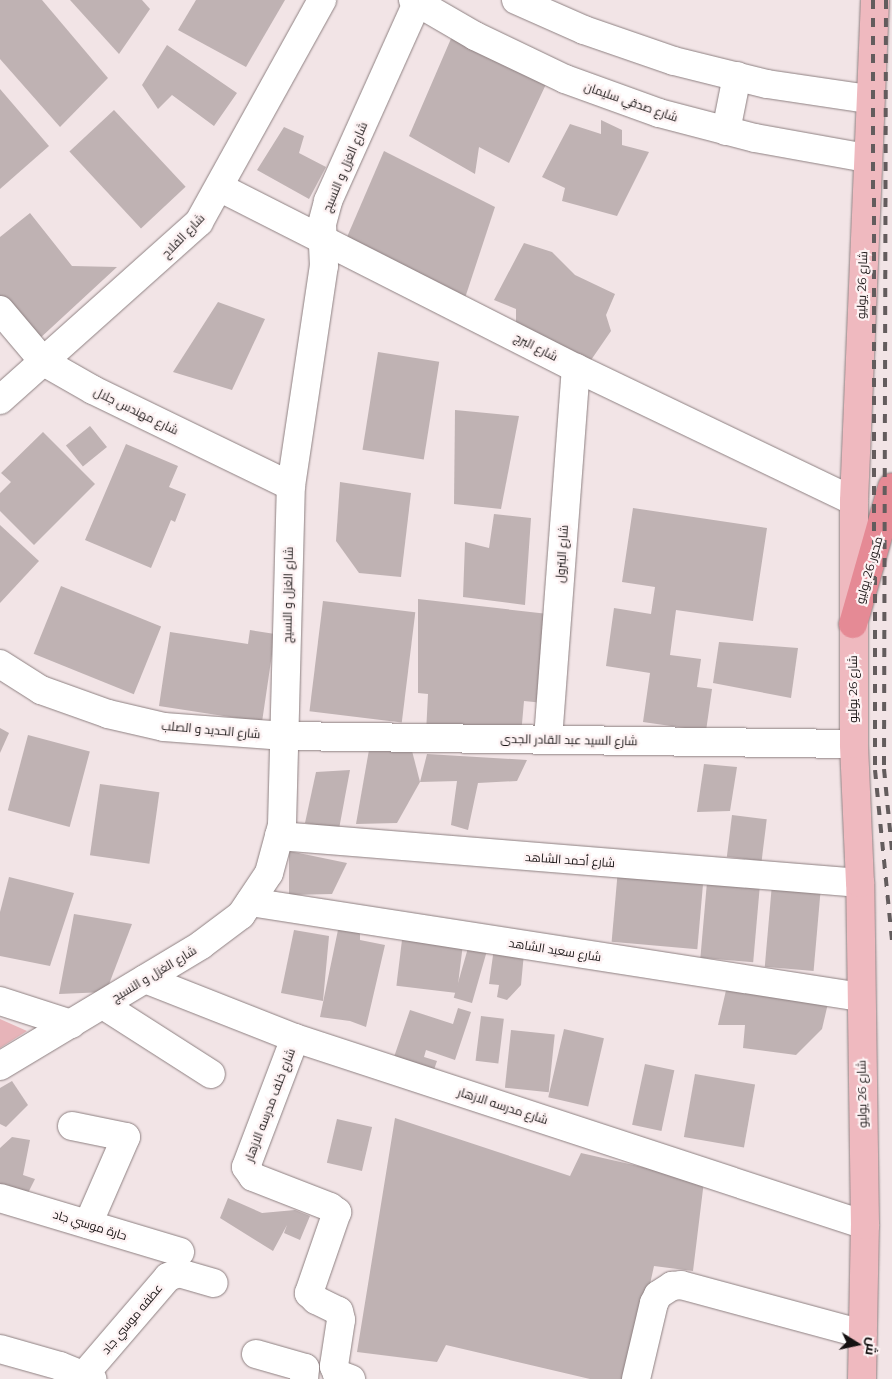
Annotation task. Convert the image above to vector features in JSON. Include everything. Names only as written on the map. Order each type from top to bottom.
[{"type":"highway","name":"محور 26 يوليو","points":[[853,624],[892,487]]},
{"type":"main road","name":"شارع 26 يوليو","points":[[862,1379],[865,1224],[860,997],[860,883],[854,744],[854,501],[866,158],[875,0]]},
{"type":"street","name":"شارع الفلاح","points":[[0,400],[173,248],[199,222],[221,188],[322,0]]},
{"type":"street","points":[[516,0],[593,33],[674,61],[737,76],[869,99]]},
{"type":"street","name":"شارع صدقي سليمان","points":[[415,1],[475,36],[565,79],[659,113],[726,131],[866,158]]},
{"type":"street","name":"شارع الغزل و النسيج","points":[[0,1066],[201,945],[241,915],[269,873],[279,836],[285,736],[291,486],[324,266],[322,224],[328,201],[415,1]]},
{"type":"street","points":[[726,131],[737,76]]},
{"type":"street","name":"شارع البرج","points":[[221,188],[576,368],[854,501]]},
{"type":"street","name":"شارع مهندس جلال","points":[[0,310],[44,362],[92,390],[291,486]]},
{"type":"street","name":"شارع البترول","points":[[548,740],[576,368]]},
{"type":"street","name":"شارع الحديد و الصلب","points":[[0,664],[41,690],[108,714],[164,727],[285,736]]},
{"type":"street","name":"شارع السيد عبد القادر الجدى","points":[[285,736],[854,744]]},
{"type":"street","name":"شارع أحمد الشاهد","points":[[279,836],[860,883]]},
{"type":"street","name":"شارع سعيد الشاهد","points":[[250,902],[860,997]]},
{"type":"street","name":"شارع مدرسه الازهار","points":[[145,979],[295,1038],[865,1224]]},
{"type":"street","points":[[0,1001],[71,1024]]},
{"type":"street","points":[[103,1005],[211,1074]]},
{"type":"street","name":"شارع خلف مدرسه الازهار","points":[[295,1038],[246,1167],[253,1177],[330,1206],[336,1212],[309,1292],[316,1300],[339,1311],[341,1320],[334,1366],[341,1377],[352,1379]]},
{"type":"street","points":[[72,1126],[126,1137],[88,1224]]},
{"type":"street","name":"حارة موسي جاد","points":[[0,1198],[180,1252]]},
{"type":"street","name":"عطفه موسي جاد","points":[[88,1377],[168,1277],[179,1273],[214,1283]]},
{"type":"street","points":[[636,1379],[654,1303],[658,1295],[672,1286],[681,1285],[863,1334]]},
{"type":"street","points":[[0,1348],[88,1377]]},
{"type":"street","points":[[256,1354],[305,1368],[304,1379]]},
{"type":"shaded area","points":[[0,1019],[27,1031],[0,1048]]},
{"type":"building","points":[[0,0],[42,0],[108,78],[60,127],[0,59]]},
{"type":"building","points":[[70,0],[142,0],[150,9],[119,54]]},
{"type":"building","points":[[196,0],[285,0],[246,67],[178,30]]},
{"type":"building","points":[[453,34],[548,80],[509,163],[479,147],[475,174],[409,136]]},
{"type":"building","points":[[167,45],[237,93],[214,126],[172,95],[158,109],[142,85]]},
{"type":"building","points":[[0,89],[49,146],[0,189]]},
{"type":"building","points":[[114,110],[186,187],[141,228],[69,152]]},
{"type":"building","points":[[601,120],[622,130],[622,145],[649,152],[617,216],[562,201],[565,188],[542,177],[570,124],[601,134]]},
{"type":"building","points":[[284,127],[304,136],[299,153],[326,167],[309,199],[257,170]]},
{"type":"building","points":[[384,151],[495,207],[465,298],[344,244]]},
{"type":"building","points":[[30,213],[72,266],[117,267],[38,340],[0,298],[0,237]]},
{"type":"building","points":[[524,243],[552,252],[575,275],[615,294],[606,315],[611,331],[589,363],[516,326],[516,309],[494,300]]},
{"type":"building","points":[[218,302],[265,319],[232,390],[173,372]]},
{"type":"building","points":[[378,352],[439,362],[424,459],[363,450]]},
{"type":"building","points":[[455,410],[519,416],[501,509],[454,504]]},
{"type":"building","points":[[90,426],[107,447],[83,466],[66,446]]},
{"type":"building","points":[[43,432],[95,484],[34,545],[0,511],[0,493],[11,482],[1,473]]},
{"type":"building","points":[[126,444],[178,466],[169,487],[186,494],[175,522],[171,520],[151,568],[85,540]]},
{"type":"building","points":[[340,482],[411,493],[401,577],[359,573],[336,541]]},
{"type":"building","points":[[633,508],[767,528],[753,621],[676,610],[670,655],[701,659],[697,687],[712,689],[706,731],[643,722],[650,673],[606,666],[614,608],[651,614],[655,587],[622,582]]},
{"type":"building","points":[[494,514],[531,518],[525,605],[463,597],[465,542],[489,548]]},
{"type":"building","points":[[0,525],[39,561],[0,603]]},
{"type":"building","points":[[61,586],[161,626],[134,694],[34,654]]},
{"type":"building","points":[[418,599],[548,614],[544,703],[524,701],[521,735],[426,733],[428,694],[418,693]]},
{"type":"building","points":[[323,601],[415,612],[402,723],[309,711]]},
{"type":"building","points":[[250,630],[275,634],[262,722],[159,706],[170,632],[248,644]]},
{"type":"building","points":[[719,642],[798,648],[791,698],[713,683]]},
{"type":"building","points":[[0,728],[9,733],[0,753]]},
{"type":"building","points":[[28,735],[90,752],[70,827],[8,810]]},
{"type":"building","points":[[410,743],[420,782],[397,823],[356,824],[370,744]]},
{"type":"building","points":[[427,754],[527,760],[517,781],[478,783],[468,830],[451,825],[457,781],[420,782]]},
{"type":"building","points":[[704,764],[737,767],[730,811],[697,812]]},
{"type":"building","points":[[350,770],[339,829],[305,823],[316,772]]},
{"type":"building","points":[[100,784],[159,792],[149,864],[90,855]]},
{"type":"building","points":[[732,815],[767,819],[762,861],[727,857]]},
{"type":"building","points":[[289,851],[347,863],[332,894],[289,895]]},
{"type":"building","points":[[618,869],[704,876],[697,949],[612,942]]},
{"type":"building","points":[[9,877],[74,893],[50,966],[0,956],[0,912]]},
{"type":"building","points":[[707,882],[760,887],[753,962],[700,958]]},
{"type":"building","points":[[772,884],[821,888],[814,971],[765,967]]},
{"type":"building","points":[[74,914],[132,924],[106,992],[59,994]]},
{"type":"building","points":[[339,925],[360,930],[360,940],[385,945],[366,1027],[350,1021],[320,1017]]},
{"type":"building","points":[[294,930],[329,936],[323,1001],[281,993]]},
{"type":"building","points":[[402,940],[463,947],[457,993],[396,986]]},
{"type":"building","points":[[470,941],[488,946],[472,1003],[454,998]]},
{"type":"building","points":[[494,948],[524,953],[521,985],[507,1000],[497,997],[499,985],[489,984]]},
{"type":"building","points":[[727,986],[829,999],[822,1029],[796,1055],[743,1048],[745,1025],[718,1025]]},
{"type":"building","points":[[458,1008],[471,1012],[455,1060],[426,1050],[424,1057],[437,1061],[430,1081],[393,1060],[410,1010],[453,1024]]},
{"type":"building","points":[[481,1016],[504,1019],[498,1063],[476,1061]]},
{"type":"building","points":[[564,1029],[604,1038],[588,1106],[548,1097]]},
{"type":"building","points":[[511,1030],[555,1035],[549,1092],[505,1088]]},
{"type":"building","points":[[645,1064],[674,1070],[661,1131],[632,1125]]},
{"type":"building","points":[[695,1074],[755,1085],[744,1148],[684,1137]]},
{"type":"building","points":[[12,1081],[28,1105],[6,1127],[0,1124],[0,1088]]},
{"type":"building","points":[[395,1118],[570,1176],[581,1153],[704,1181],[693,1271],[654,1266],[629,1379],[590,1379],[446,1345],[437,1362],[357,1352]]},
{"type":"building","points":[[337,1119],[372,1127],[362,1171],[327,1163]]},
{"type":"building","points":[[12,1137],[30,1140],[23,1175],[35,1179],[25,1199],[0,1191],[0,1148]]},
{"type":"building","points":[[228,1198],[262,1213],[295,1210],[310,1216],[300,1240],[284,1233],[287,1225],[273,1251],[220,1218]]},
{"type":"railway","points":[[873,0],[875,770],[892,941]]},
{"type":"railway","points":[[886,0],[884,769],[892,851]]}]
